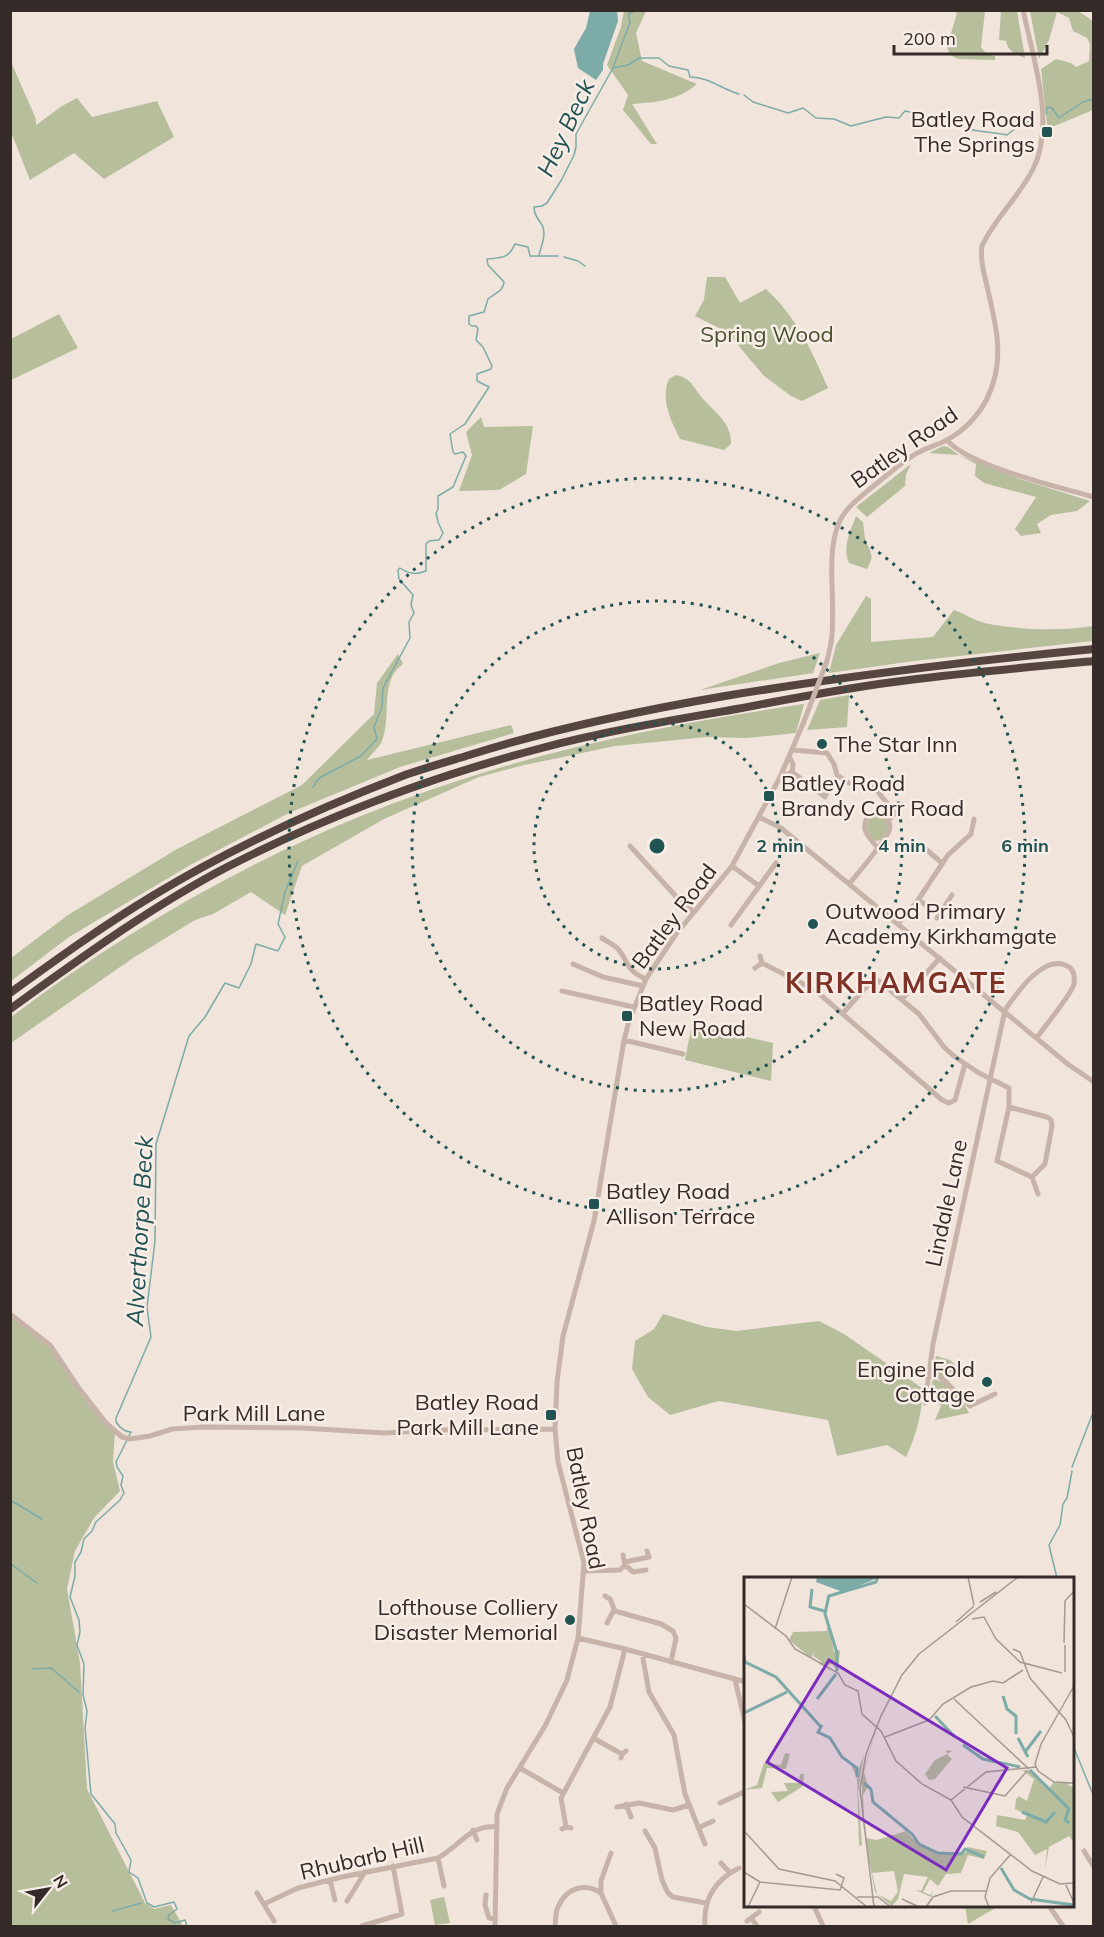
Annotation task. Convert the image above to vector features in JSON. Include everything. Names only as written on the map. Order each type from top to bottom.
[{"type":"highway","points":[[10,993],[73,947],[155,894],[223,856],[302,818],[407,774],[537,734],[664,707],[794,684],[1094,649]]},
{"type":"highway","points":[[10,1008],[158,907],[227,867],[303,830],[411,787],[519,754],[662,722],[854,687],[1094,661]]},
{"type":"street","name":"Batley Road","points":[[495,1926],[496,1814],[567,1680],[578,1638],[584,1571],[579,1537],[558,1462],[555,1429],[557,1382],[563,1336],[594,1221],[624,1040],[646,979],[694,912],[732,866],[790,758],[827,661],[831,643],[834,615],[834,538],[842,518],[855,501],[906,460],[947,440],[976,417],[988,397],[994,380],[998,339],[982,262],[982,246],[1021,190],[1034,168],[1041,149],[1043,117],[1023,10]]},
{"type":"street","points":[[947,440],[959,451],[1017,475],[1094,497]]},
{"type":"street","points":[[793,750],[827,753],[834,764],[835,772],[849,783]]},
{"type":"street","points":[[790,758],[793,764],[792,772]]},
{"type":"street","points":[[780,777],[792,772]]},
{"type":"street","points":[[792,772],[825,797],[827,793]]},
{"type":"street","points":[[874,787],[895,813],[888,821]]},
{"type":"street","points":[[849,884],[890,830],[888,821],[881,814],[871,815],[865,821],[865,831],[877,847]]},
{"type":"street","points":[[759,817],[781,828],[1005,1010],[1069,1065],[1094,1082]]},
{"type":"street","points":[[898,924],[918,900],[948,855],[971,834],[974,819]]},
{"type":"street","points":[[923,845],[942,863]]},
{"type":"street","points":[[630,846],[682,903],[694,912]]},
{"type":"street","points":[[731,925],[776,863]]},
{"type":"street","points":[[732,866],[759,886]]},
{"type":"street","points":[[918,900],[938,916],[952,895]]},
{"type":"street","points":[[602,938],[607,945],[618,949],[624,963],[646,979]]},
{"type":"street","points":[[760,956],[762,963],[815,990],[942,1100],[949,1103],[955,1100],[965,1064]]},
{"type":"street","points":[[902,999],[939,958]]},
{"type":"street","points":[[755,968],[762,963]]},
{"type":"street","points":[[1005,1010],[1020,990],[1041,969],[1057,963],[1071,969],[1074,977],[1073,987],[1036,1037]]},
{"type":"street","points":[[573,964],[603,977],[643,986]]},
{"type":"street","points":[[843,1013],[873,981],[879,981],[902,999],[933,1030],[944,1047],[965,1064],[1009,1088],[1009,1107],[997,1161],[1032,1177],[1038,1194]]},
{"type":"street","points":[[562,991],[634,1007]]},
{"type":"street","name":"Lindale Lane","points":[[925,1403],[928,1378],[989,1077],[1005,1010]]},
{"type":"street","points":[[624,1040],[682,1054]]},
{"type":"street","points":[[1009,1107],[1051,1120],[1052,1126],[1045,1164],[1032,1177]]},
{"type":"street","name":"Park Mill Lane","points":[[10,1314],[50,1345],[106,1423],[122,1437],[130,1439],[142,1438],[172,1429],[194,1427],[302,1428],[384,1433],[555,1429]]},
{"type":"street","points":[[928,1378],[939,1376],[970,1406],[995,1394]]},
{"type":"street","points":[[584,1571],[620,1570],[626,1563],[649,1557],[647,1551]]},
{"type":"street","points":[[623,1555],[633,1572],[646,1570]]},
{"type":"street","points":[[605,1596],[610,1599],[614,1610],[607,1623]]},
{"type":"street","points":[[614,1610],[672,1629],[676,1638],[671,1662]]},
{"type":"street","points":[[578,1638],[744,1682]]},
{"type":"street","points":[[566,1828],[561,1798],[609,1707],[625,1649]]},
{"type":"street","points":[[644,1654],[649,1692],[674,1735],[681,1779],[705,1844]]},
{"type":"street","points":[[735,1680],[744,1718]]},
{"type":"street","points":[[593,1738],[623,1754]]},
{"type":"street","points":[[520,1768],[563,1793]]},
{"type":"street","points":[[681,1779],[690,1778]]},
{"type":"street","points":[[720,1803],[744,1792]]},
{"type":"street","points":[[617,1807],[644,1803],[673,1810],[689,1805]]},
{"type":"street","points":[[626,1804],[631,1817]]},
{"type":"street","points":[[698,1828],[712,1821]]},
{"type":"street","points":[[477,1840],[473,1830],[481,1827],[496,1827]]},
{"type":"street","name":"Rhubarb Hill","points":[[264,1904],[298,1888],[438,1858],[450,1851],[473,1830]]},
{"type":"street","points":[[645,1833],[668,1893],[673,1897],[706,1903]]},
{"type":"street","points":[[1084,1851],[1094,1867]]},
{"type":"street","points":[[611,1853],[601,1881],[601,1893],[616,1926]]},
{"type":"street","points":[[438,1858],[444,1886]]},
{"type":"street","points":[[721,1863],[730,1873]]},
{"type":"street","points":[[363,1926],[402,1914],[393,1866]]},
{"type":"street","points":[[705,1926],[706,1903],[721,1880],[739,1868]]},
{"type":"street","points":[[347,1901],[365,1872]]},
{"type":"street","points":[[330,1880],[335,1900]]},
{"type":"street","points":[[555,1926],[557,1908],[565,1896],[577,1888],[592,1887],[601,1881]]},
{"type":"street","points":[[592,1887],[601,1893]]},
{"type":"street","points":[[257,1893],[274,1921]]},
{"type":"street","points":[[486,1895],[485,1905],[489,1918],[495,1919]]},
{"type":"street","points":[[815,1907],[824,1926]]},
{"type":"street","points":[[1050,1907],[1063,1926]]},
{"type":"street","points":[[757,1926],[749,1919],[759,1912]]},
{"type":"green space","points":[[624,11],[646,11],[636,33],[642,61],[697,84],[674,97],[632,104],[657,144],[651,144],[623,110],[628,95],[607,65],[621,27]]},
{"type":"green space","points":[[954,11],[985,11],[981,47],[986,54],[995,56],[995,60],[958,59],[950,55],[947,47],[957,13]]},
{"type":"green space","points":[[1001,11],[1017,11],[1025,58],[1011,50],[1006,41],[999,40]]},
{"type":"green space","points":[[1030,11],[1078,11],[1093,21],[1093,110],[1052,127],[1047,124],[1041,69],[1056,59],[1071,63],[1076,67],[1089,61],[1090,44],[1087,38],[1073,31],[1069,18],[1057,12],[1049,40],[1039,59]]},
{"type":"green space","points":[[11,62],[36,119],[36,125],[77,98],[92,117],[157,101],[174,137],[104,179],[74,153],[30,180],[11,132]]},
{"type":"green space","name":"Spring Wood","points":[[707,277],[725,277],[740,303],[766,289],[795,323],[828,388],[802,401],[791,396],[764,376],[727,332],[695,316],[704,300]]},
{"type":"green space","points":[[59,314],[78,348],[11,380],[11,339]]},
{"type":"green space","points":[[676,375],[689,381],[726,425],[731,444],[724,450],[680,439],[666,402],[669,379]]},
{"type":"green space","points":[[481,417],[484,427],[533,426],[526,474],[499,490],[459,491],[472,455],[466,432]]},
{"type":"green space","points":[[943,446],[948,447],[959,455],[929,453]]},
{"type":"green space","points":[[959,455],[1017,478],[1090,501],[1077,511],[1051,515],[1037,524],[1041,533],[1021,536],[1015,529],[1036,497],[984,483],[975,476],[976,464]]},
{"type":"green space","points":[[911,464],[906,475],[905,486],[867,517],[856,507]]},
{"type":"green space","points":[[856,516],[863,522],[865,540],[871,553],[871,561],[867,569],[849,563],[847,557],[848,540]]},
{"type":"green space","points":[[866,596],[871,599],[871,642],[933,637],[954,610],[985,623],[1015,628],[1055,629],[1093,626],[1093,641],[829,673],[836,645]]},
{"type":"green space","points":[[820,653],[813,673],[700,690],[779,663]]},
{"type":"green space","points":[[398,654],[403,664],[391,679],[388,689],[385,731],[379,746],[367,760],[511,725],[514,733],[400,767],[289,813],[192,864],[69,937],[11,981],[11,958],[68,915],[177,849],[302,785],[374,714],[377,683]]},
{"type":"green space","points":[[849,695],[847,727],[807,730],[820,700]]},
{"type":"green space","points":[[804,704],[796,733],[746,738],[707,737],[615,746],[479,777],[384,819],[302,866],[285,915],[251,892],[213,914],[195,920],[133,958],[11,1043],[11,1017],[64,978],[119,942],[233,876],[292,846],[352,820],[476,775],[557,752],[721,717]]},
{"type":"green space","points":[[876,815],[886,820],[888,828],[881,840],[875,841],[867,828],[870,818]]},
{"type":"green space","points":[[692,1024],[773,1043],[771,1081],[685,1060]]},
{"type":"green space","points":[[11,1314],[41,1337],[115,1431],[113,1462],[120,1491],[94,1518],[75,1551],[67,1589],[80,1663],[87,1789],[145,1903],[154,1909],[171,1905],[183,1926],[11,1926]]},
{"type":"green space","points":[[663,1314],[707,1327],[736,1331],[819,1321],[844,1334],[922,1388],[922,1404],[918,1423],[906,1457],[887,1445],[837,1456],[828,1420],[719,1401],[670,1415],[648,1397],[632,1369],[635,1341],[654,1329]]},
{"type":"green space","points":[[936,1356],[950,1360],[958,1367],[948,1379],[932,1373]]},
{"type":"green space","points":[[933,1379],[944,1383],[954,1392],[969,1413],[935,1420],[941,1406],[929,1396]]},
{"type":"green space","points":[[444,1897],[450,1923],[435,1925],[430,1900]]},
{"type":"green space","points":[[965,1907],[997,1907],[968,1924]]},
{"type":"water","points":[[590,11],[617,11],[618,21],[603,70],[596,80],[578,68],[574,49],[586,28]]},
{"type":"waterway","name":"Hey Beck","points":[[539,255],[544,232],[535,215],[534,207],[547,203],[562,179],[574,155],[576,134],[613,68],[630,22],[628,14],[637,10]]},
{"type":"waterway","points":[[613,68],[628,65],[639,58],[659,58],[669,66],[688,70],[690,77],[709,81],[739,94]]},
{"type":"waterway","points":[[744,95],[753,102],[788,113],[803,108],[816,118],[834,119],[851,126],[886,117],[899,118],[905,111],[969,129],[1007,135],[1021,124],[1032,121]]},
{"type":"waterway","points":[[1046,114],[1047,108],[1051,107],[1059,118],[1083,102],[1094,99]]},
{"type":"waterway","points":[[313,787],[319,778],[361,756],[377,739],[374,727],[382,707],[383,688],[410,638],[409,622],[414,613],[411,605],[413,595],[399,579],[398,570],[400,568],[410,573],[426,571],[426,544],[429,541],[439,540],[443,533],[436,513],[438,496],[453,487],[466,456],[463,452],[455,454],[453,452],[450,434],[465,424],[489,387],[477,381],[477,374],[491,369],[492,366],[483,347],[476,340],[478,329],[469,324],[469,316],[484,312],[488,299],[500,290],[504,282],[488,265],[487,259],[504,256],[515,244],[528,247],[530,256],[558,256]]},
{"type":"waterway","points":[[564,257],[578,261],[585,266]]},
{"type":"waterway","name":"Alverthorpe Beck","points":[[187,1926],[185,1920],[175,1923],[168,1919],[169,1915],[177,1909],[174,1902],[154,1907],[147,1903],[138,1878],[129,1872],[131,1860],[116,1833],[115,1824],[91,1794],[85,1728],[87,1711],[83,1695],[84,1664],[77,1645],[80,1632],[79,1620],[70,1597],[75,1576],[75,1562],[81,1552],[84,1539],[92,1531],[96,1522],[120,1500],[124,1493],[121,1485],[123,1476],[116,1462],[131,1432],[121,1428],[116,1418],[151,1337],[147,1307],[155,1241],[156,1144],[189,1036],[205,1017],[225,983],[239,988],[251,964],[256,944],[278,951],[285,937],[278,924],[285,892],[298,861]]},
{"type":"waterway","points":[[1072,1467],[1094,1410]]},
{"type":"waterway","points":[[1057,1577],[1049,1545],[1060,1525],[1072,1471]]},
{"type":"waterway","points":[[10,1500],[42,1519]]},
{"type":"waterway","points":[[11,1564],[37,1583]]},
{"type":"waterway","points":[[33,1669],[51,1668],[79,1692]]},
{"type":"waterway","points":[[1074,1748],[1094,1797]]},
{"type":"waterway","points":[[113,1911],[141,1903]]},
{"type":"place","name":"Batley Road The Springs","points":[[1047,132]]},
{"type":"place","name":"The Star Inn","points":[[822,744]]},
{"type":"place","name":"Batley Road Brandy Carr Road","points":[[769,796]]},
{"type":"place","name":"Outwood Primary Academy Kirkhamgate","points":[[813,924]]},
{"type":"place","name":"Batley Road New Road","points":[[627,1016]]},
{"type":"place","name":"Batley Road Allison Terrace","points":[[594,1204]]},
{"type":"place","name":"Engine Fold Cottage","points":[[987,1382]]},
{"type":"place","name":"Batley Road Park Mill Lane","points":[[551,1415]]},
{"type":"place","name":"Lofthouse Colliery Disaster Memorial","points":[[570,1620]]},
{"type":"district","name":"KIRKHAMGATE","points":[[896,983]]}]
